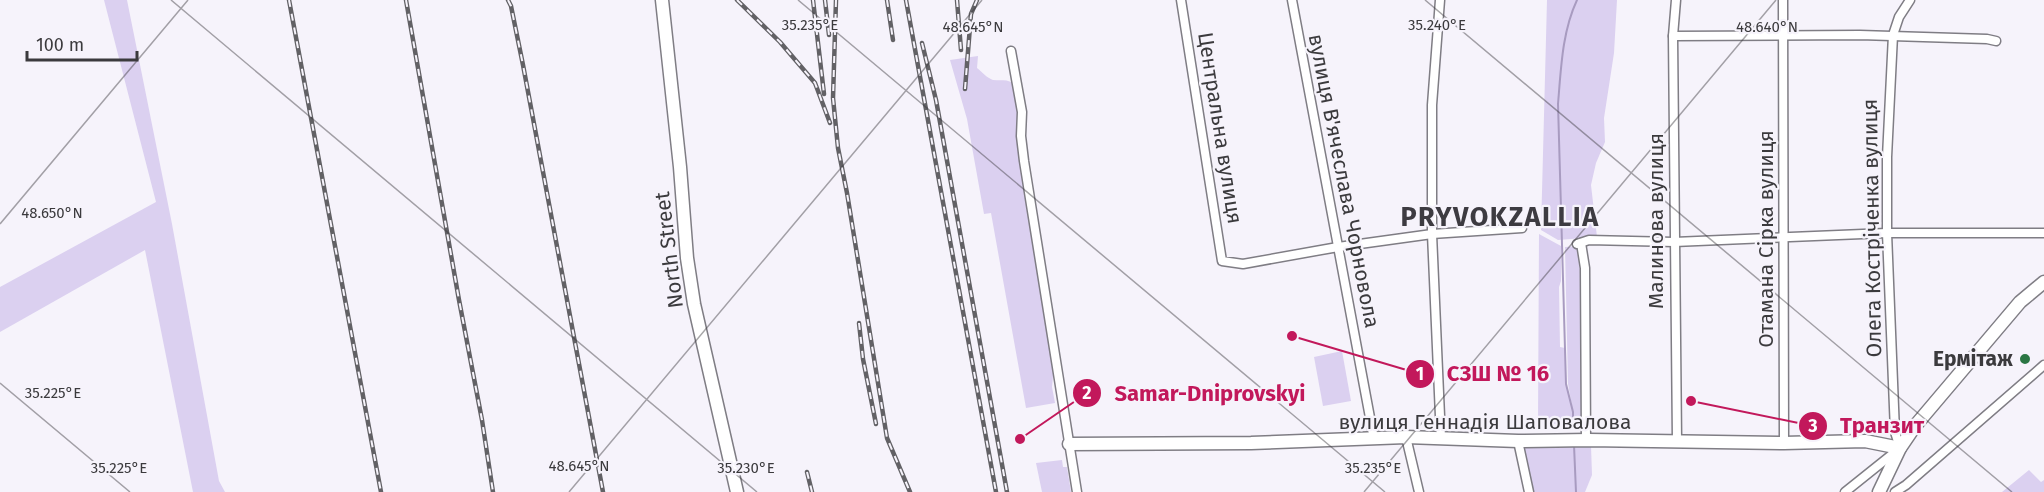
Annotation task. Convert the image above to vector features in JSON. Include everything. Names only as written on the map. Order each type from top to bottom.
[{"type":"street","name":"North Street","points":[[662,0],[680,167],[687,258],[694,304],[737,492]]},
{"type":"street","name":"Центральна вулиця","points":[[1181,0],[1222,261],[1243,264],[1338,247]]},
{"type":"street","name":"вулиця В'ячеслава Чорновола","points":[[1292,0],[1374,439]]},
{"type":"street","points":[[1440,0],[1432,105],[1432,234],[1441,439]]},
{"type":"street","name":"Малинова вулиця","points":[[1676,0],[1673,36],[1677,441]]},
{"type":"street","name":"Отамана Сірка вулиця","points":[[1783,0],[1784,443]]},
{"type":"street","points":[[1893,35],[1899,17],[1910,0]]},
{"type":"street","points":[[1673,36],[1893,35],[1996,41]]},
{"type":"street","name":"Олега Костріченка вулиця","points":[[1893,35],[1887,157],[1887,233],[1895,432],[1900,448]]},
{"type":"street","points":[[1011,51],[1022,112],[1021,136],[1024,160],[1077,492]]},
{"type":"street","points":[[1338,247],[1432,234],[1522,228]]},
{"type":"street","points":[[1587,440],[1585,268],[1579,243],[1589,240],[1674,242],[1887,233],[2044,233]]},
{"type":"street","points":[[1879,492],[1900,448],[1916,426],[2020,302],[2044,282]]},
{"type":"street","points":[[1895,492],[1906,485],[2044,365]]},
{"type":"street","points":[[1406,437],[1419,492]]},
{"type":"street","name":"вулиця Геннадія Шаповалова","points":[[1070,444],[1262,443],[1406,437],[1518,441],[1784,443],[1865,441],[1900,448]]},
{"type":"street","points":[[1518,441],[1528,492]]},
{"type":"street","points":[[1845,492],[1900,448]]},
{"type":"shaded area","points":[[104,0],[127,0],[172,224],[219,481],[225,492],[193,492],[145,250],[0,332],[0,287],[156,202]]},
{"type":"shaded area","points":[[1547,0],[1617,0],[1614,53],[1604,118],[1605,142],[1596,163],[1591,185],[1597,237],[1558,240],[1541,230]]},
{"type":"shaded area","points":[[978,56],[977,68],[993,80],[1013,83],[1015,89],[1054,365],[1052,387],[1055,403],[1026,408],[991,213],[984,214],[967,119],[950,60]]},
{"type":"shaded area","points":[[1539,234],[1561,246],[1560,347],[1565,348],[1566,384],[1573,412],[1573,424],[1538,424]]},
{"type":"shaded area","points":[[1578,246],[1582,265],[1582,424],[1575,423],[1568,384],[1565,247]]},
{"type":"shaded area","points":[[1342,351],[1351,401],[1323,406],[1314,357]]},
{"type":"shaded area","points":[[1529,446],[1591,446],[1592,475],[1585,492],[1531,492],[1524,449]]},
{"type":"shaded area","points":[[1062,460],[1063,467],[1067,467],[1071,492],[1042,492],[1036,463]]},
{"type":"shaded area","points":[[2029,470],[2041,482],[2044,480],[2044,492],[2002,492]]},
{"type":"waterway","points":[[1573,424],[1573,412],[1566,384],[1558,104],[1565,38],[1577,0]]},
{"type":"waterway","points":[[1574,445],[1576,492]]},
{"type":"railway","points":[[289,0],[381,492]]},
{"type":"railway","points":[[406,0],[493,492]]},
{"type":"railway","points":[[508,0],[523,65],[603,492]]},
{"type":"railway","points":[[737,0],[780,42],[815,83],[830,123]]},
{"type":"railway","points":[[813,0],[824,94]]},
{"type":"railway","points":[[825,0],[829,35]]},
{"type":"railway","points":[[836,0],[833,98],[838,148],[887,438],[910,492]]},
{"type":"railway","points":[[887,0],[893,40]]},
{"type":"railway","points":[[906,0],[996,492]]},
{"type":"railway","points":[[957,0],[961,50]]},
{"type":"railway","points":[[965,89],[971,14],[977,0]]},
{"type":"railway","points":[[922,43],[936,100],[1007,492]]},
{"type":"railway","points":[[859,323],[863,359],[876,424]]},
{"type":"railway","points":[[807,472],[812,492]]},
{"type":"place","name":"СЗШ № 16","points":[[1292,336]]},
{"type":"place","name":"Ермітаж","points":[[2025,359]]},
{"type":"place","name":"Транзит","points":[[1691,401]]},
{"type":"place","name":"Samar-Dniprovskyi","points":[[1020,439]]},
{"type":"district","name":"PRYVOKZALLIA","points":[[1500,217]]}]
